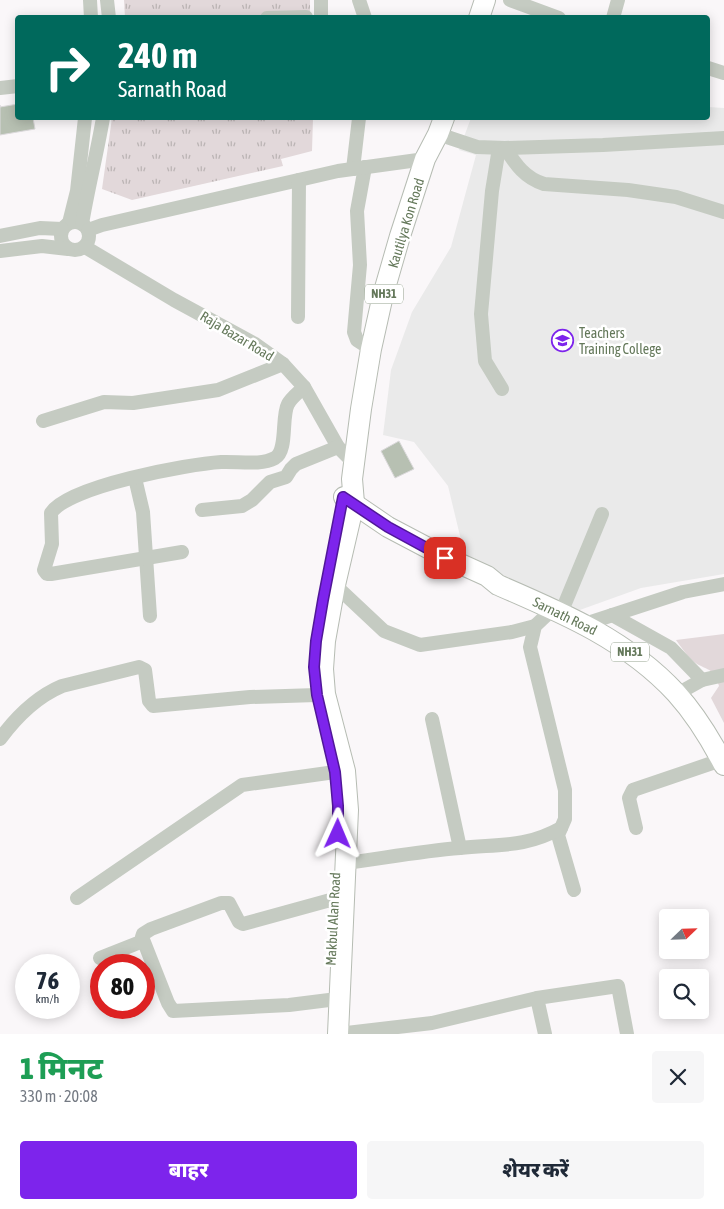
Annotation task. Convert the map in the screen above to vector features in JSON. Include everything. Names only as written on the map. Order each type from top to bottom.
[{"type":"highway","points":[[479,15],[485,0]]},
{"type":"highway","name":"Kautilya Kon Road","points":[[347,505],[371,349],[383,295],[426,159],[441,126]]},
{"type":"highway","name":"Makbul Alan Road","points":[[338,1034],[348,810],[345,771],[325,694],[323,669],[325,641],[347,505]]},
{"type":"highway","name":"Makbul Alan Road","points":[[327,1034],[338,814],[335,772],[317,695],[314,667],[316,641],[347,505]]},
{"type":"highway","name":"Sarnath Road","points":[[347,505],[445,558],[487,576],[498,585],[585,624],[635,656],[655,672],[677,694],[697,720],[723,763]]},
{"type":"street","points":[[90,0],[92,15]]},
{"type":"street","points":[[107,0],[109,15]]},
{"type":"street","points":[[315,15],[321,0]]},
{"type":"street","points":[[359,0],[364,15]]},
{"type":"street","points":[[510,0],[551,15]]},
{"type":"street","points":[[614,15],[618,0]]},
{"type":"street","points":[[710,69],[724,73]]},
{"type":"street","points":[[0,88],[15,86]]},
{"type":"street","points":[[0,251],[42,246],[76,251],[84,247],[89,239],[75,226],[76,190],[85,120]]},
{"type":"street","points":[[68,249],[62,242],[61,233],[75,226],[88,188],[103,120]]},
{"type":"street","points":[[360,120],[357,211],[360,265],[354,332],[357,340],[371,349]]},
{"type":"street","points":[[441,126],[477,147],[603,146],[724,138]]},
{"type":"street","points":[[502,148],[525,174],[535,181],[544,184],[658,194],[676,197],[724,212]]},
{"type":"street","points":[[502,148],[492,191],[481,314],[485,361],[502,389]]},
{"type":"street","points":[[0,236],[40,228],[102,226],[299,180],[359,168],[426,159]]},
{"type":"street","points":[[298,317],[299,180]]},
{"type":"street","name":"Raja Bazar Road","points":[[84,247],[174,300],[255,344],[284,364],[304,387],[353,471]]},
{"type":"street","points":[[43,421],[104,402],[133,403],[218,390],[284,364]]},
{"type":"street","points":[[182,552],[51,574],[47,574],[44,570],[52,544],[50,518],[53,510],[75,496],[90,490],[135,478],[199,464],[264,461],[275,458],[281,450],[287,405],[304,387]]},
{"type":"street","points":[[202,510],[236,507],[246,504],[270,482],[284,478],[296,464],[338,447]]},
{"type":"street","points":[[135,478],[143,512],[150,616]]},
{"type":"street","points":[[335,585],[384,631],[420,645],[512,632],[535,626],[557,611],[602,514]]},
{"type":"street","points":[[585,624],[683,592],[724,584]]},
{"type":"street","points":[[612,615],[672,648],[702,680]]},
{"type":"street","points":[[535,626],[530,647],[565,790],[565,819],[558,835],[574,890]]},
{"type":"street","points":[[0,739],[20,714],[37,699],[51,691],[62,686],[140,667],[145,670],[149,701],[152,706],[250,697],[317,695]]},
{"type":"street","points":[[677,694],[702,680],[724,675]]},
{"type":"street","points":[[432,719],[460,848]]},
{"type":"street","points":[[636,828],[629,798],[633,790],[723,763]]},
{"type":"street","points":[[77,898],[242,785],[335,772]]},
{"type":"street","points":[[346,863],[460,848],[516,845],[548,835],[561,828]]},
{"type":"street","points":[[329,1000],[173,1011],[143,941],[143,934],[221,903],[229,903],[243,924],[334,899]]},
{"type":"street","points":[[110,954],[143,941]]},
{"type":"street","points":[[338,1034],[434,1028],[538,998],[618,986],[626,1034]]},
{"type":"street","points":[[538,998],[544,1034]]},
{"type":"shaded area","name":"Teachers Training College","points":[[710,107],[724,108],[724,574],[641,588],[577,611],[457,553],[461,540],[448,486],[414,442],[383,435],[391,370],[412,312],[451,247],[476,155],[459,150],[470,120],[710,120]]},
{"type":"green space","points":[[124,0],[310,0],[310,15],[125,15]]},
{"type":"green space","points":[[112,120],[313,120],[312,151],[281,159],[283,166],[132,200],[102,189]]},
{"type":"green space","points":[[724,634],[724,723],[711,698],[719,686],[717,679],[711,671],[691,659],[676,640]]},
{"type":"building","points":[[15,104],[15,120],[33,120],[35,129],[0,135],[0,107]]},
{"type":"building","points":[[399,441],[414,469],[395,478],[381,451]]},
{"type":"place","name":"Teachers Training College","points":[[563,341]]},
{"type":"route","points":[[338,834],[335,772],[317,695],[314,667],[316,641],[343,497],[388,527],[445,558]]}]
